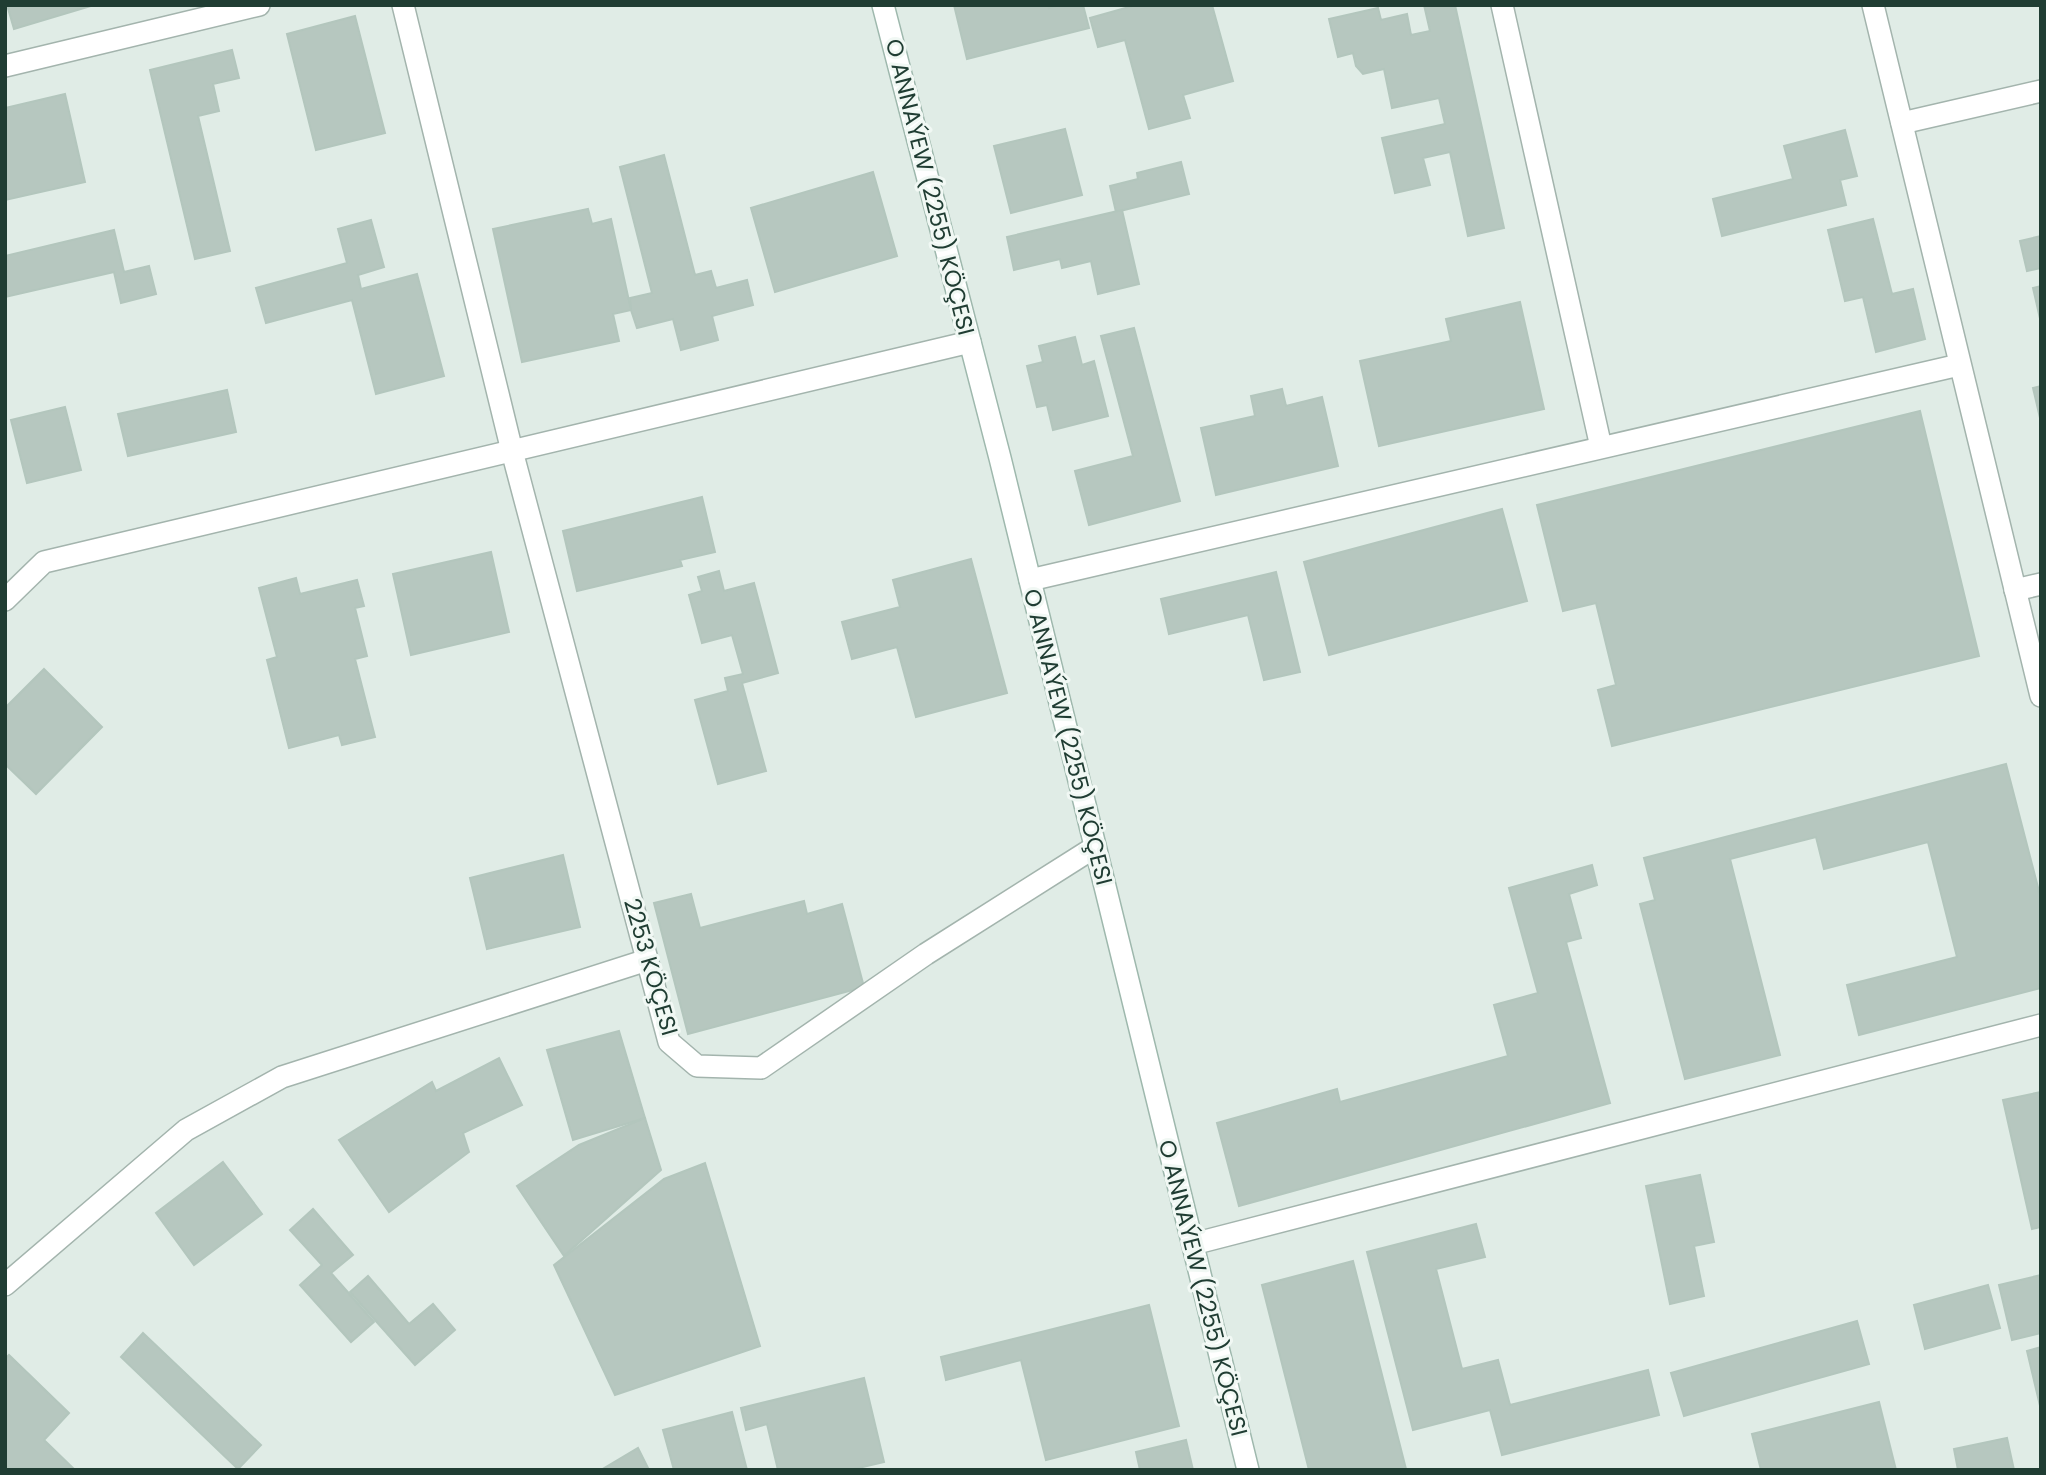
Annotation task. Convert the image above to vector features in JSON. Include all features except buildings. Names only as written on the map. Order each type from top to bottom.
[{"type":"street","points":[[5,66],[259,5]]},
{"type":"street","name":"2253 KÖÇESI","points":[[403,5],[512,451],[669,1042],[697,1066],[761,1068],[926,954],[1095,846]]},
{"type":"street","name":"O ANNAÝEW (2255) KÖÇESI","points":[[883,5],[1030,580],[1248,1470]]},
{"type":"street","points":[[1502,5],[1601,447]]},
{"type":"street","points":[[1873,5],[2041,696]]},
{"type":"street","points":[[1902,123],[2041,91]]},
{"type":"street","points":[[5,600],[44,562],[970,342]]},
{"type":"street","points":[[1030,580],[1959,365]]},
{"type":"street","points":[[2015,590],[2041,584]]},
{"type":"street","points":[[5,1285],[186,1130],[282,1077],[647,960]]},
{"type":"street","points":[[1193,1244],[2041,1025]]}]
